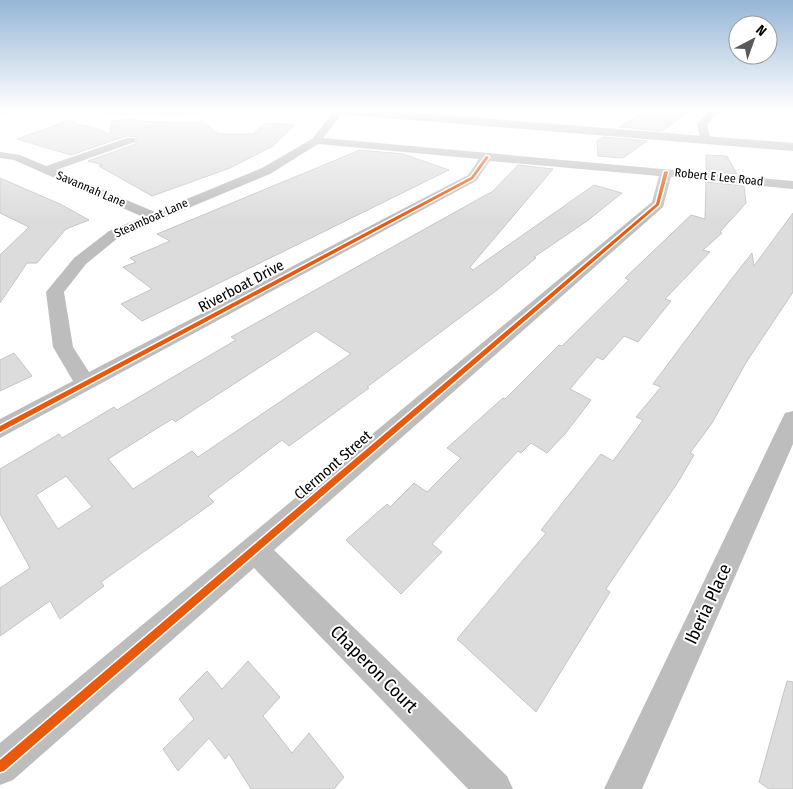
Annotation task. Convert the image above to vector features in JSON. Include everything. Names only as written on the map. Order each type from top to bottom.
[{"type":"street","points":[[45,170],[111,147]]},
{"type":"street","name":"Steamboat Lane","points":[[85,383],[63,347],[56,316],[55,292],[80,260],[114,234],[153,216],[266,171],[306,147]]},
{"type":"street","name":"Robert E Lee Road","points":[[382,147],[793,185]]},
{"type":"street","name":"Savannah Lane","points":[[0,155],[16,157],[153,216]]},
{"type":"street","name":"Riverboat Drive","points":[[0,429],[472,178],[487,156]]},
{"type":"street","name":"Clermont Street","points":[[0,767],[658,204],[666,172]]},
{"type":"street","name":"Iberia Place","points":[[623,789],[793,419]]},
{"type":"street","name":"Chaperon Court","points":[[254,549],[494,789]]},
{"type":"building","points":[[43,147],[95,147],[71,155]]},
{"type":"building","points":[[128,147],[271,147],[230,168],[152,196],[99,166],[103,165],[88,161]]},
{"type":"building","points":[[597,147],[639,147],[623,158],[598,156]]},
{"type":"building","points":[[360,150],[403,154],[449,170],[142,321],[121,304],[152,289],[123,267],[136,262],[130,258],[170,241],[157,234]]},
{"type":"building","points":[[706,155],[727,156],[737,174],[706,171]]},
{"type":"building","points":[[518,165],[553,169],[470,267],[473,270],[594,185],[622,193],[587,221],[534,257],[536,258],[497,290],[367,387],[369,388],[289,446],[282,440],[208,496],[214,502],[101,582],[104,586],[60,619],[50,601],[0,636],[0,588],[30,568],[0,514],[0,469],[59,434],[62,438],[114,407],[117,410],[236,340],[231,337],[493,191]],"holes":[[[316,331],[351,354],[198,457],[192,451],[133,489],[108,459],[172,419],[175,422]],[[66,476],[92,507],[58,529],[36,495]]]},
{"type":"building","points":[[0,178],[60,204],[89,220],[66,229],[37,263],[27,263],[0,303],[0,255],[29,227],[0,213]]},
{"type":"building","points":[[706,182],[744,186],[746,203],[720,232],[722,233],[703,250],[710,252],[665,299],[671,301],[638,342],[624,336],[603,360],[597,357],[570,389],[591,400],[565,434],[547,453],[531,443],[521,453],[518,451],[432,544],[442,552],[401,594],[346,540],[387,504],[390,507],[414,483],[427,492],[461,458],[447,448],[503,398],[505,399],[559,345],[562,346],[629,280],[625,278],[691,215],[705,219]]},
{"type":"building","points":[[793,213],[793,292],[747,361],[712,423],[690,453],[694,455],[678,482],[606,589],[610,592],[536,712],[457,639],[546,533],[541,530],[601,454],[613,461],[643,420],[636,417],[661,387],[653,384],[752,253],[754,266]]},
{"type":"building","points":[[14,353],[32,376],[0,391],[0,360]]},
{"type":"building","points":[[248,661],[280,697],[263,716],[292,753],[309,733],[344,777],[334,789],[251,789],[229,754],[225,759],[209,738],[178,771],[163,749],[194,719],[179,699],[207,671],[222,689]]},
{"type":"building","points":[[787,681],[793,682],[793,789],[769,789],[759,782]]},
{"type":"cycle path","points":[[0,429],[472,178],[487,157]]},
{"type":"cycle path","points":[[0,767],[658,204],[666,172]]}]
